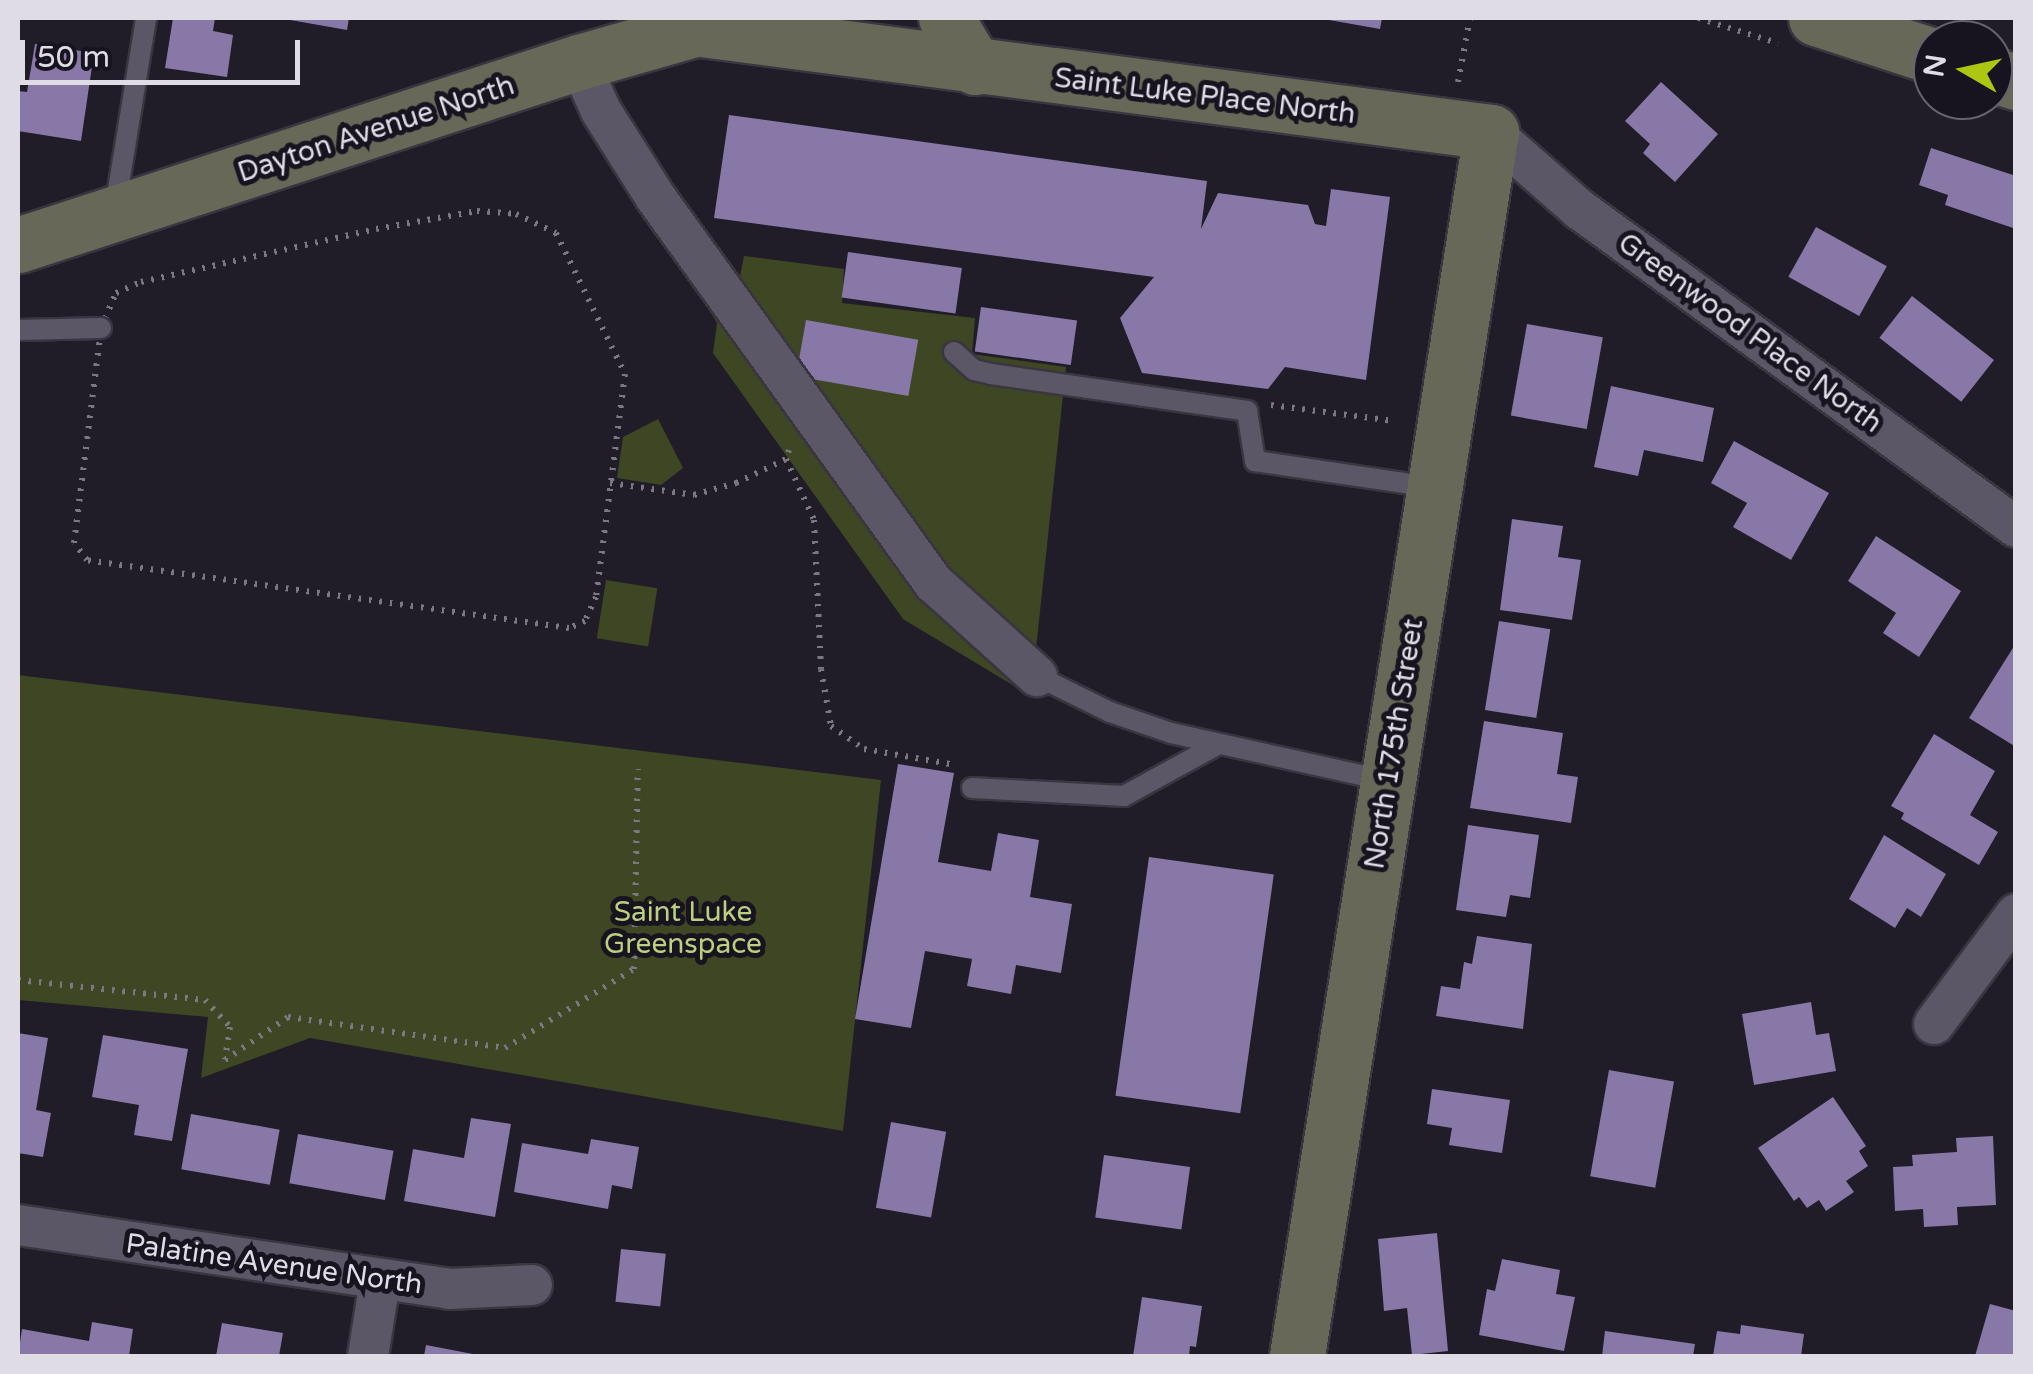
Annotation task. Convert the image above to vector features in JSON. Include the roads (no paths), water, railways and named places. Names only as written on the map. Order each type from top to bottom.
[{"type":"street","points":[[946,18],[975,67]]},
{"type":"street","points":[[1816,18],[1913,50]]},
{"type":"street","name":"Dayton Avenue North","points":[[18,245],[579,62],[718,23]]},
{"type":"street","name":"Saint Luke Place North","points":[[718,23],[975,67],[1474,115]]},
{"type":"street","points":[[579,62],[601,111],[656,198],[934,583],[1037,676]]},
{"type":"street","name":"North 175th Street","points":[[1297,1356],[1434,488],[1474,115]]},
{"type":"street","name":"Greenwood Place North","points":[[1474,115],[1579,208],[2016,526]]},
{"type":"street","points":[[1934,1024],[2016,914]]},
{"type":"street","name":"Palatine Avenue North","points":[[18,1225],[449,1289],[532,1284]]},
{"type":"street","points":[[368,1356],[380,1281]]},
{"type":"lane","points":[[114,215],[146,18]]},
{"type":"lane","points":[[18,330],[101,328]]},
{"type":"lane","points":[[954,352],[974,370],[991,374],[1247,411],[1254,460],[1434,488]]},
{"type":"lane","points":[[1037,676],[1110,712],[1216,745],[1388,781]]},
{"type":"lane","points":[[972,788],[1124,796],[1216,745]]},
{"type":"park label","name":"Saint Luke Greenspace","points":[[683,928]]}]
